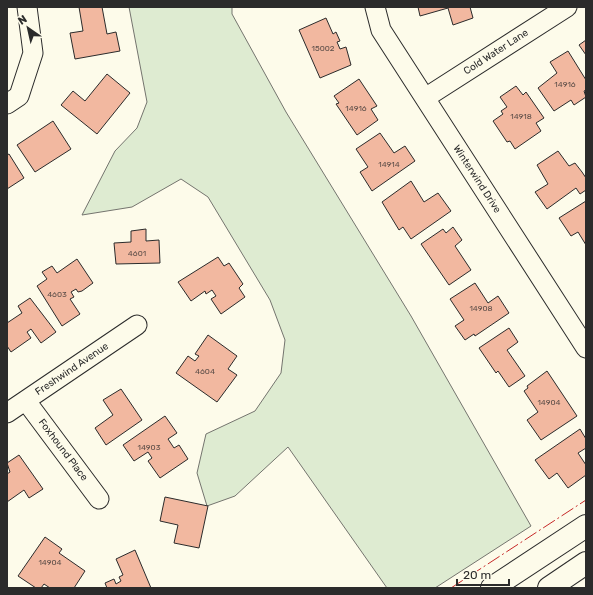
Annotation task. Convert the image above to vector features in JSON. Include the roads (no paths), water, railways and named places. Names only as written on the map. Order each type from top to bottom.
[{"type":"main road","points":[[492,588],[586,526]]},
{"type":"main road","points":[[549,588],[586,563]]},
{"type":"street","points":[[7,104],[20,96],[33,53],[27,7]]},
{"type":"street","name":"Winterwind Drive","points":[[375,7],[381,30],[586,348]]},
{"type":"street","name":"Cold Water Lane","points":[[424,98],[567,7]]},
{"type":"street","name":"Freshwind Avenue","points":[[7,413],[137,324]]},
{"type":"street","name":"Foxhound Place","points":[[26,401],[99,499]]}]
